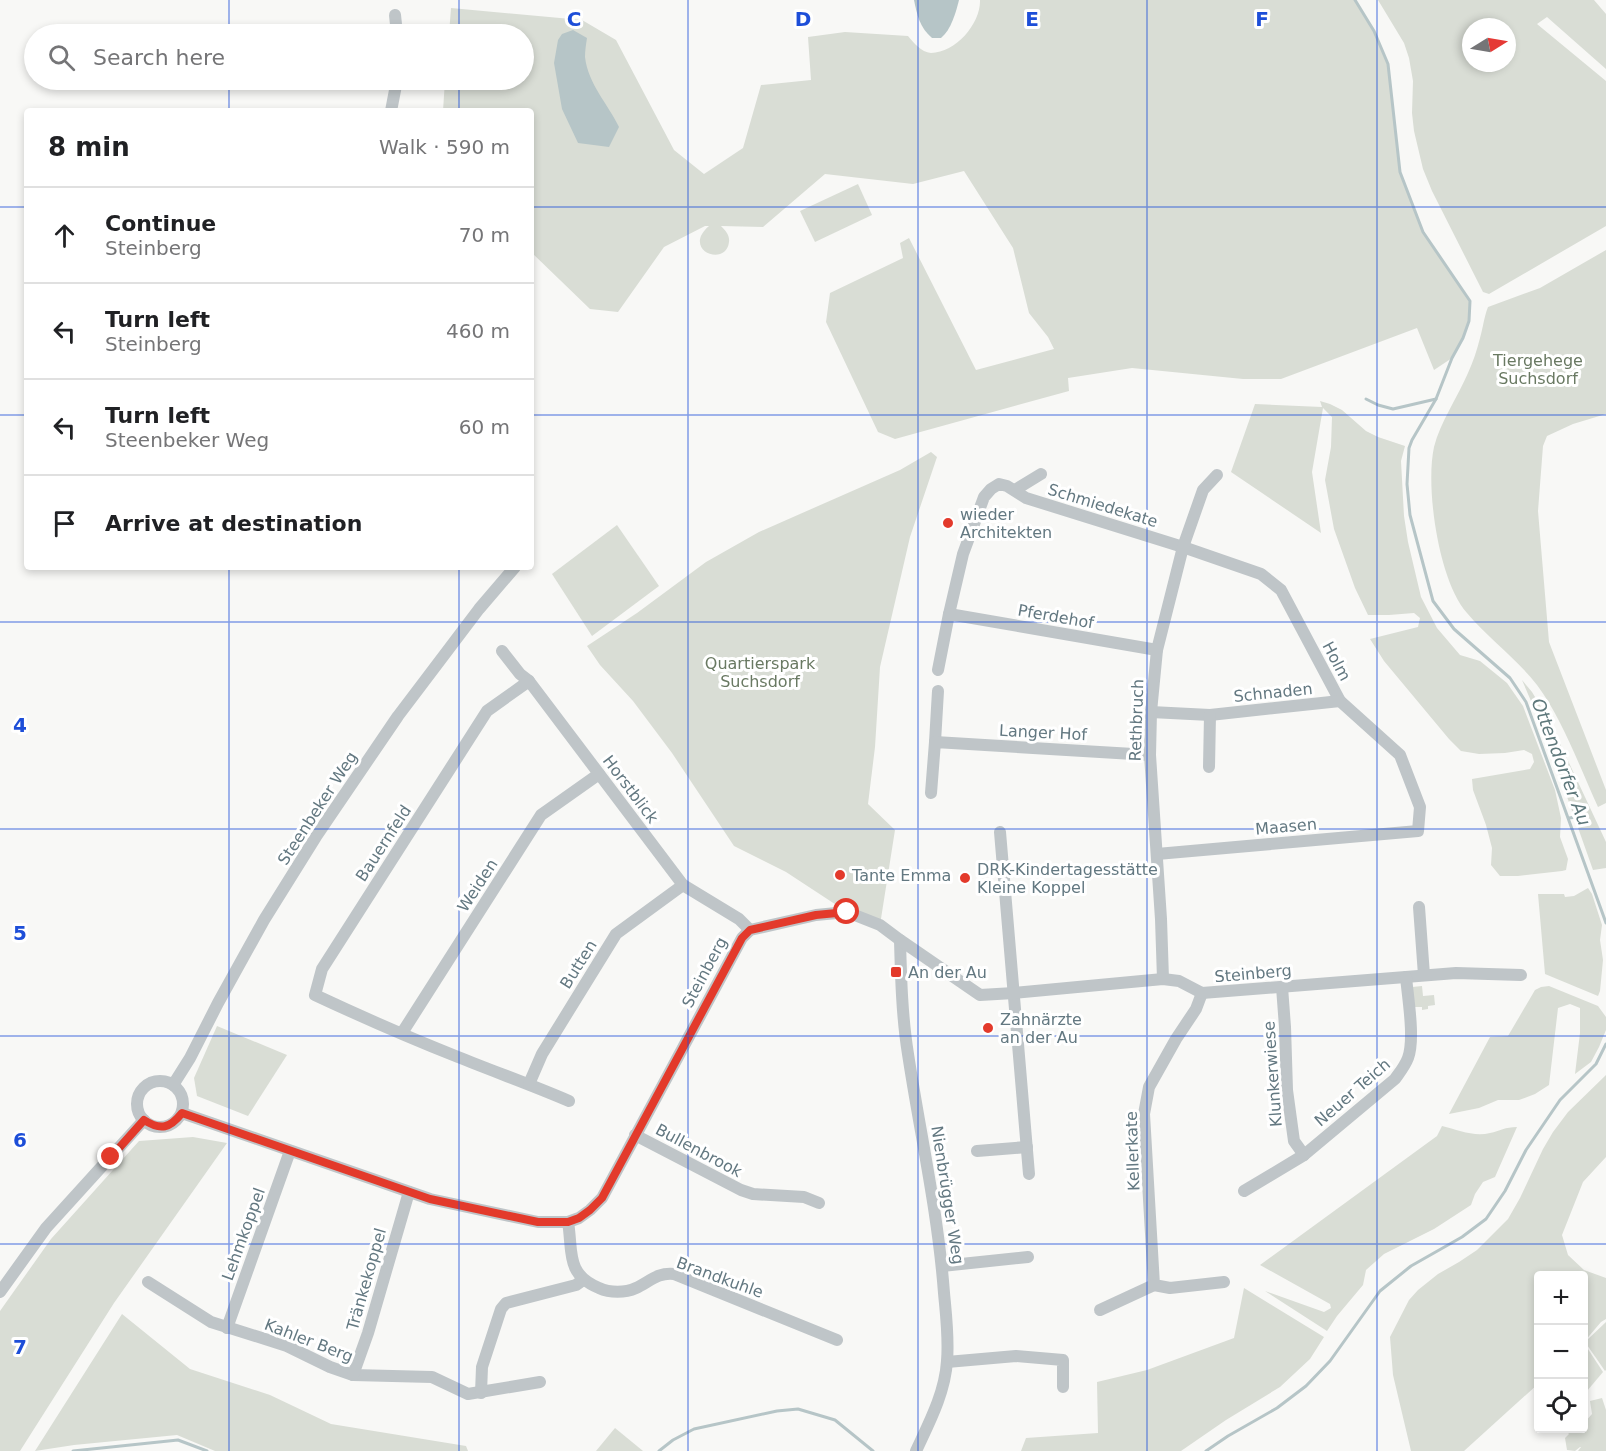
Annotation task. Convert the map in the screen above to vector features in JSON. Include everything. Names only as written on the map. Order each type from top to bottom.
[{"type":"street","points":[[395,15],[396,24]]},
{"type":"street","points":[[392,108],[395,90]]},
{"type":"street","name":"Schmiedekate","points":[[1015,490],[1041,474]]},
{"type":"street","name":"Rethbruch","points":[[1163,979],[1150,754],[1150,712],[1157,650],[1182,547],[1203,490],[1216,475]]},
{"type":"street","name":"Schmiedekate","points":[[949,614],[963,554],[984,497],[999,484],[1015,490],[1026,498],[1182,547]]},
{"type":"street","name":"Holm","points":[[1182,547],[1261,574],[1281,590],[1340,701],[1400,755],[1420,807],[1418,831]]},
{"type":"street","name":"Steenbeker Weg","points":[[173,1085],[190,1058],[264,920],[317,835],[398,716],[479,609],[512,570]]},
{"type":"street","points":[[938,670],[949,614]]},
{"type":"street","name":"Pferdehof","points":[[949,614],[1157,650]]},
{"type":"street","name":"Horstblick","points":[[502,651],[520,674],[529,681],[683,885],[739,919],[750,930]]},
{"type":"street","name":"Bauernfeld","points":[[402,1033],[315,995],[322,969],[487,711],[529,681]]},
{"type":"street","points":[[931,793],[938,691]]},
{"type":"street","name":"Schnaden","points":[[1150,712],[1210,715],[1340,701]]},
{"type":"street","points":[[1209,767],[1210,715]]},
{"type":"street","name":"Langer Hof","points":[[935,742],[1150,754]]},
{"type":"street","name":"Weiden","points":[[402,1033],[541,815],[599,774]]},
{"type":"street","name":"Maasen","points":[[1157,854],[1418,831]]},
{"type":"street","points":[[1000,832],[1029,1174]]},
{"type":"street","name":"Butten","points":[[529,1084],[542,1054],[616,934],[683,885]]},
{"type":"street","points":[[1419,907],[1424,975]]},
{"type":"street","name":"Steinberg","points":[[568,1222],[579,1218],[602,1198],[742,938],[750,930],[816,915],[847,912],[880,925],[981,994],[1163,979],[1179,981],[1202,993],[1424,975],[1481,972],[1521,975]]},
{"type":"street","name":"Nienbrügger Weg","points":[[900,940],[908,1052],[927,1157],[942,1266],[947,1324],[947,1362],[942,1386],[934,1413],[916,1451]]},
{"type":"street","name":"Neuer Teich","points":[[1244,1191],[1305,1155],[1395,1079],[1403,1069],[1409,1056],[1411,1040],[1406,977]]},
{"type":"street","name":"Klunkerwiese","points":[[1282,987],[1287,1090],[1294,1140],[1305,1155]]},
{"type":"street","name":"Kellerkate","points":[[1154,1285],[1144,1113],[1149,1086],[1196,1009],[1202,993]]},
{"type":"street","points":[[402,1033],[569,1101]]},
{"type":"street","points":[[164,1081],[173,1085],[179,1091],[183,1101],[182,1113],[174,1123],[163,1127],[153,1126],[144,1120],[138,1108],[141,1092],[152,1082],[164,1081]]},
{"type":"street","points":[[182,1113],[430,1199],[538,1222],[568,1222],[570,1251],[574,1266],[583,1280],[576,1285],[506,1303],[501,1308],[482,1367],[482,1393]]},
{"type":"street","points":[[0,1292],[46,1228],[144,1120]]},
{"type":"street","name":"Bullenbrook","points":[[636,1135],[741,1190],[753,1194],[804,1197],[819,1203]]},
{"type":"street","points":[[977,1151],[1026,1147]]},
{"type":"street","name":"Lehmkoppel","points":[[227,1328],[290,1150]]},
{"type":"street","name":"Tränkekoppel","points":[[353,1375],[368,1333],[409,1192]]},
{"type":"street","points":[[942,1266],[1028,1257]]},
{"type":"street","name":"Brandkuhle","points":[[583,1280],[604,1290],[627,1291],[661,1274],[674,1274],[837,1340]]},
{"type":"street","name":"Kahler Berg","points":[[148,1282],[211,1322],[287,1346],[330,1367],[353,1375],[432,1377],[468,1394],[540,1382]]},
{"type":"street","points":[[1100,1310],[1154,1285],[1170,1288],[1224,1282]]},
{"type":"street","points":[[947,1362],[1016,1356],[1063,1360],[1063,1387]]},
{"type":"green space","points":[[980,0],[1355,0],[1374,31],[1388,64],[1400,172],[1423,232],[1470,301],[1469,321],[1452,358],[1434,370],[1417,328],[1281,379],[1243,379],[1132,368],[1068,378],[1069,391],[895,439],[878,432],[826,322],[830,293],[903,258],[900,243],[909,238],[976,370],[1054,349],[1048,337],[1029,313],[1013,248],[964,171],[913,184],[825,174],[763,227],[721,226],[727,233],[729,242],[726,250],[721,254],[707,253],[702,248],[700,242],[702,235],[709,226],[705,226],[664,247],[618,312],[590,309],[534,255],[534,108],[443,108],[444,90],[534,90],[534,24],[450,24],[451,8],[582,20],[616,40],[674,150],[704,174],[743,148],[761,85],[811,80],[808,37],[845,32],[908,36],[924,51],[940,52],[958,42],[965,35],[972,27]]},
{"type":"green space","points":[[1378,0],[1594,0],[1606,14],[1606,69],[1547,17],[1537,24],[1606,81],[1606,226],[1489,294],[1483,292],[1423,169],[1414,131],[1413,81],[1404,43]]},
{"type":"green space","points":[[858,184],[872,215],[815,242],[800,211]]},
{"type":"green space","name":"Tiergehege Suchsdorf","points":[[1606,250],[1606,414],[1573,424],[1547,436],[1543,446],[1538,511],[1549,642],[1606,790],[1606,803],[1598,807],[1563,728],[1546,698],[1529,675],[1475,622],[1457,599],[1442,558],[1431,486],[1434,447],[1472,365],[1488,307],[1540,288]]},
{"type":"green space","points":[[1320,401],[1342,410],[1366,431],[1405,446],[1401,461],[1404,516],[1421,597],[1437,628],[1460,655],[1480,661],[1507,683],[1523,706],[1555,790],[1561,818],[1560,837],[1568,859],[1566,870],[1500,876],[1491,865],[1492,848],[1473,790],[1472,779],[1530,769],[1534,762],[1532,754],[1524,750],[1479,754],[1461,751],[1384,661],[1370,639],[1418,627],[1420,618],[1414,613],[1368,615],[1355,588],[1334,529],[1325,480],[1331,447],[1332,417],[1323,408],[1312,472],[1321,533],[1231,472],[1255,404],[1322,407]]},
{"type":"green space","name":"Quartierspark Suchsdorf","points":[[931,452],[937,457],[910,537],[880,667],[875,747],[868,804],[895,830],[880,925],[847,912],[786,872],[734,846],[672,753],[633,701],[600,665],[587,646],[637,613],[706,562],[759,532],[900,470]]},
{"type":"green space","points":[[617,525],[659,586],[592,636],[552,574]]},
{"type":"green space","points":[[1522,680],[1549,720],[1606,842],[1606,868],[1593,870],[1543,729]]},
{"type":"green space","points":[[1588,888],[1602,925],[1600,940],[1603,960],[1598,996],[1545,974],[1538,894],[1574,896]]},
{"type":"green space","points":[[1422,986],[1423,996],[1434,995],[1435,1005],[1422,1010],[1422,1007],[1413,1007],[1412,987]]},
{"type":"green space","points":[[1549,986],[1598,1006],[1606,1017],[1606,1030],[1591,1062],[1575,1074],[1580,1033],[1580,1008],[1570,1004],[1558,1008],[1549,1085],[1519,1100],[1498,1100],[1479,1108],[1449,1114],[1490,1037],[1508,1036],[1535,990]]},
{"type":"green space","points":[[217,1026],[287,1055],[248,1116],[197,1096],[194,1078]]},
{"type":"green space","points":[[1606,1075],[1606,1157],[1583,1182],[1562,1235],[1568,1255],[1587,1271],[1534,1271],[1534,1388],[1464,1451],[1411,1451],[1393,1375],[1390,1337],[1409,1300],[1418,1290],[1438,1274],[1477,1250],[1508,1219],[1543,1149],[1568,1112]]},
{"type":"green space","points":[[1442,1126],[1478,1134],[1517,1127],[1495,1177],[1483,1182],[1471,1205],[1434,1229],[1384,1254],[1366,1270],[1363,1285],[1327,1331],[1265,1291],[1324,1312],[1331,1308],[1330,1304],[1260,1265],[1437,1136]]},
{"type":"green space","points":[[193,1137],[227,1143],[114,1303],[20,1451],[0,1451],[0,1311],[51,1239],[139,1141]]},
{"type":"green space","points":[[1588,1271],[1606,1278],[1606,1319],[1588,1337]]},
{"type":"green space","points":[[1244,1288],[1324,1337],[1310,1359],[1280,1387],[1181,1451],[1021,1451],[1026,1438],[1098,1433],[1097,1382],[1147,1370],[1234,1338]]},
{"type":"green space","points":[[122,1314],[190,1369],[270,1395],[331,1424],[466,1446],[468,1451],[215,1451],[177,1435],[35,1451]]},
{"type":"green space","points":[[1606,1322],[1605,1371],[1588,1346],[1588,1339]]},
{"type":"green space","points":[[1588,1349],[1603,1372],[1588,1390]]},
{"type":"green space","points":[[1602,1398],[1606,1410],[1606,1451],[1578,1451],[1581,1447],[1575,1451],[1567,1450],[1565,1438],[1568,1433],[1588,1433],[1588,1418],[1592,1414],[1590,1401]]},
{"type":"green space","points":[[615,1428],[643,1451],[596,1451]]},
{"type":"shaded area","points":[[914,0],[959,0],[955,15],[945,35],[941,38],[932,38],[922,26]]},
{"type":"shaded area","points":[[573,30],[587,38],[585,57],[590,76],[619,127],[609,147],[578,143],[562,109],[554,63],[558,40],[562,34]]},
{"type":"waterway","name":"Ottendorfer Au","points":[[1355,0],[1374,31],[1388,64],[1400,172],[1423,232],[1470,301],[1469,321],[1463,338],[1452,358],[1436,399],[1409,448],[1407,484],[1410,515],[1433,601],[1454,629],[1510,678],[1526,702],[1606,923]]},
{"type":"waterway","points":[[1366,399],[1393,409],[1436,399]]},
{"type":"waterway","points":[[1569,818],[1584,816]]},
{"type":"waterway","name":"Ottendorfer Au","points":[[1206,1451],[1277,1408],[1306,1386],[1330,1361],[1380,1291],[1411,1266],[1462,1237],[1486,1219],[1505,1191],[1526,1150],[1560,1100],[1596,1064],[1606,1044]]},
{"type":"waterway","name":"Ottendorfer Au","points":[[659,1451],[673,1440],[694,1429],[777,1411],[798,1409],[835,1420],[873,1451]]},
{"type":"waterway","name":"Ottendorfer Au","points":[[73,1451],[178,1440],[207,1451]]},
{"type":"place","name":"wieder Architekten","points":[[948,523]]},
{"type":"place","name":"Tante Emma","points":[[840,875]]},
{"type":"place","name":"DRK-Kindertagesstätte Kleine Koppel","points":[[965,878]]},
{"type":"place","name":"An der Au","points":[[896,972]]},
{"type":"place","name":"Zahnärzte an der Au","points":[[988,1028]]},
{"type":"route","points":[[111,1157],[144,1120],[153,1126],[163,1127],[174,1123],[182,1113],[430,1199],[538,1222],[568,1222],[579,1218],[602,1198],[742,938],[750,930],[816,915],[847,912]]}]
